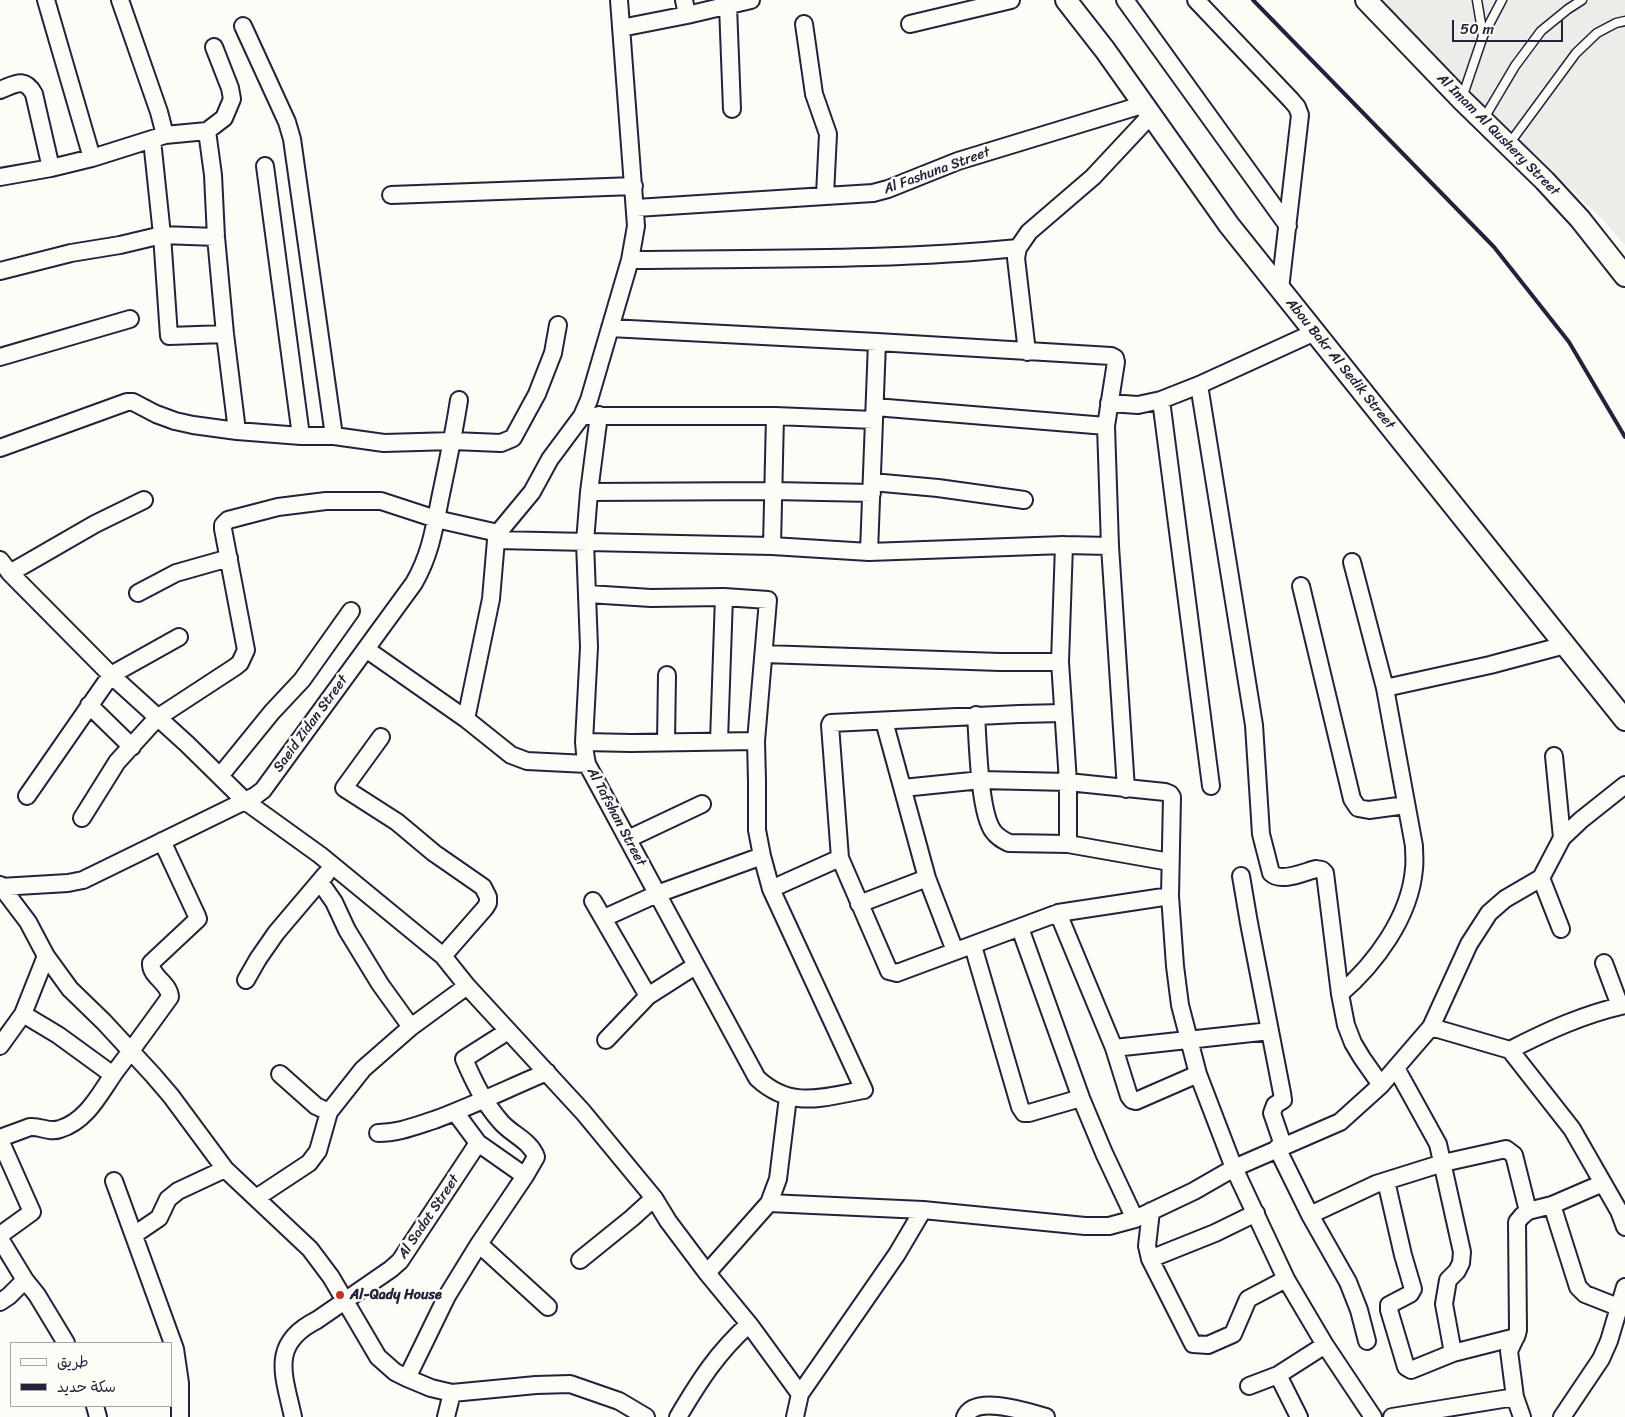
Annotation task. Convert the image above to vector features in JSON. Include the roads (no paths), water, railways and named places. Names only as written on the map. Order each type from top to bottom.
[{"type":"street","points":[[46,0],[92,158]]},
{"type":"street","points":[[120,0],[159,112],[158,137],[162,235],[169,336],[225,334]]},
{"type":"street","points":[[466,718],[491,599],[497,536],[526,501],[550,459],[582,416],[589,400],[630,260],[635,234],[636,208],[619,0]]},
{"type":"street","points":[[622,28],[686,8],[728,6],[751,0]]},
{"type":"street","points":[[910,24],[1012,0]]},
{"type":"street","name":"Abou Bakr Al Sedik Street","points":[[1066,0],[1105,50],[1146,111],[1229,225],[1625,720]]},
{"type":"street","points":[[1125,0],[1288,226]]},
{"type":"street","points":[[1196,0],[1297,107],[1300,115],[1280,289]]},
{"type":"street","name":"Al Imam Al Qushery Street","points":[[1366,0],[1462,100],[1545,181],[1619,260],[1625,276]]},
{"type":"street","points":[[728,6],[732,109]]},
{"type":"street","points":[[804,24],[814,94],[828,134],[825,195]]},
{"type":"street","points":[[243,26],[287,122],[292,140],[334,436]]},
{"type":"street","points":[[0,177],[51,168],[92,158],[158,137],[207,131],[224,118],[232,98],[214,47]]},
{"type":"street","points":[[0,90],[21,82],[31,88],[51,168]]},
{"type":"street","points":[[1026,352],[1016,258],[1018,248],[1029,232],[1093,178],[1146,111]]},
{"type":"street","name":"Al Fashuna Street","points":[[636,208],[873,193],[888,189],[958,161],[1146,111]]},
{"type":"street","points":[[207,131],[213,175],[216,237],[225,334],[237,431]]},
{"type":"street","points":[[265,166],[301,436]]},
{"type":"street","points":[[390,196],[634,186]]},
{"type":"street","points":[[0,272],[71,253],[120,245],[162,235],[216,237]]},
{"type":"street","points":[[630,260],[896,256],[970,253],[1018,248]]},
{"type":"street","points":[[0,357],[130,319]]},
{"type":"street","points":[[0,448],[127,402],[133,402],[175,421],[237,431],[301,436],[334,436],[384,443],[452,441],[501,443],[513,438],[537,394],[553,354],[558,325]]},
{"type":"street","points":[[610,328],[877,342],[1111,356],[1115,358],[1116,362],[1106,426],[1110,546],[1126,789]]},
{"type":"street","points":[[1109,403],[1138,405],[1161,400],[1199,385],[1315,332]]},
{"type":"street","points":[[869,552],[877,342]]},
{"type":"street","points":[[1199,385],[1254,725],[1261,834],[1271,873],[1275,877],[1281,878],[1316,869],[1322,870],[1325,874],[1340,994],[1346,1025],[1353,1043],[1381,1085]]},
{"type":"street","name":"Saeid Zidan Street","points":[[0,887],[76,882],[255,796],[266,786],[414,583],[422,569],[428,554],[436,519],[459,400]]},
{"type":"street","points":[[1161,400],[1211,786]]},
{"type":"street","points":[[582,416],[775,416],[874,413],[1106,426]]},
{"type":"street","name":"Al Tafshan Street","points":[[599,415],[589,492],[585,542],[589,647],[584,742],[588,764],[757,1078],[766,1086],[788,1097],[806,1099],[864,1090],[771,889]]},
{"type":"street","points":[[772,546],[775,416]]},
{"type":"street","points":[[589,492],[774,491],[872,487],[938,488],[1024,500]]},
{"type":"street","points":[[144,500],[5,567],[111,675],[245,801],[333,866],[443,956],[467,986],[582,1112],[654,1198],[668,1221],[749,1324],[800,1394]]},
{"type":"street","points":[[82,818],[117,762],[157,718],[235,668],[243,658],[246,650],[223,529],[226,522],[278,506],[326,502],[381,501],[497,536],[585,542],[772,546],[869,552],[1110,546]]},
{"type":"street","points":[[1064,546],[1060,662],[1068,782],[1068,844]]},
{"type":"street","points":[[138,593],[176,573],[229,558]]},
{"type":"street","points":[[1340,994],[1353,983],[1388,938],[1404,909],[1414,870],[1414,846],[1385,688],[1352,562]]},
{"type":"street","points":[[1301,586],[1352,799],[1358,808],[1369,810],[1406,805]]},
{"type":"street","points":[[588,594],[651,598],[724,597],[768,600],[756,741],[758,830],[762,856],[771,889],[840,858]]},
{"type":"street","points":[[719,741],[724,597]]},
{"type":"street","points":[[220,776],[272,712],[302,680],[351,610]]},
{"type":"street","points":[[27,796],[111,675],[179,637]]},
{"type":"street","points":[[1385,688],[1490,665],[1565,645]]},
{"type":"street","points":[[366,649],[466,718],[511,755],[536,762],[588,764]]},
{"type":"street","points":[[764,654],[1000,662],[1060,662]]},
{"type":"street","points":[[666,742],[667,676]]},
{"type":"street","points":[[89,705],[132,747]]},
{"type":"street","points":[[1063,713],[831,722],[840,858],[889,971],[898,973],[1058,913],[1170,896]]},
{"type":"street","points":[[976,715],[984,808],[993,832],[1001,839],[1009,842],[1068,844],[1170,862]]},
{"type":"street","points":[[884,721],[926,878],[955,952]]},
{"type":"street","points":[[381,737],[344,788],[397,822],[434,852],[483,887],[488,897],[488,903],[485,908],[443,956]]},
{"type":"street","points":[[584,742],[756,741]]},
{"type":"street","points":[[1554,756],[1562,838]]},
{"type":"street","points":[[903,788],[981,780],[1068,782],[1165,792],[1172,797],[1170,896],[1175,966],[1180,1005],[1198,1074],[1234,1168],[1286,1279],[1325,1345],[1373,1417]]},
{"type":"street","points":[[769,1203],[923,1210],[1085,1226],[1109,1226],[1135,1219],[1194,1191],[1234,1168],[1340,1122],[1381,1085],[1430,1027],[1469,944],[1489,913],[1505,899],[1541,878],[1562,838],[1581,820],[1625,785]]},
{"type":"street","points":[[628,839],[702,804]]},
{"type":"street","points":[[65,1342],[37,1294],[25,1280],[0,1238],[3,1232],[32,1212],[5,1169],[0,1139],[30,1127],[36,1126],[52,1131],[73,1124],[96,1101],[170,997],[167,988],[150,968],[150,963],[198,919],[162,841]]},
{"type":"street","points":[[604,918],[657,894],[762,856]]},
{"type":"street","points":[[246,980],[276,933],[333,866]]},
{"type":"street","points":[[1241,876],[1283,1100],[1275,1105],[1272,1113],[1280,1147],[1310,1215],[1348,1282],[1359,1310],[1367,1341]]},
{"type":"street","points":[[859,904],[926,878]]},
{"type":"street","points":[[1541,878],[1561,929]]},
{"type":"street","points":[[320,882],[334,902],[347,930],[380,984],[411,1027]]},
{"type":"street","points":[[0,887],[28,922],[46,956],[70,989],[104,1022],[171,1096],[225,1169],[310,1249],[332,1277],[378,1357],[395,1372],[431,1388],[452,1393],[570,1384],[619,1401],[646,1417]]},
{"type":"street","points":[[593,901],[648,996]]},
{"type":"street","points":[[1058,913],[1114,1048],[1129,1096],[1132,1100],[1136,1101],[1198,1074]]},
{"type":"street","points":[[1020,928],[1081,1098],[1135,1219]]},
{"type":"street","points":[[973,946],[1020,1107],[1024,1112],[1029,1113],[1081,1098]]},
{"type":"street","points":[[0,1046],[23,1014],[46,956]]},
{"type":"street","points":[[1510,1050],[1545,1032],[1623,1006],[1604,963]]},
{"type":"street","points":[[606,1040],[648,996],[696,966]]},
{"type":"street","points":[[256,1198],[313,1159],[318,1151],[329,1112],[363,1070],[411,1027],[467,986]]},
{"type":"street","points":[[23,1014],[58,1035],[114,1074]]},
{"type":"street","points":[[1430,1027],[1510,1050],[1572,1129],[1603,1183],[1622,1209],[1625,1227]]},
{"type":"street","points":[[407,1378],[447,1296],[536,1157],[530,1146],[502,1124],[483,1100],[464,1059],[508,1031]]},
{"type":"street","points":[[1114,1048],[1270,1031]]},
{"type":"street","points":[[1396,1068],[1438,1144],[1444,1163],[1462,1252],[1461,1263],[1457,1271],[1448,1280],[1444,1304],[1453,1353]]},
{"type":"street","points":[[378,1133],[390,1133],[406,1129],[455,1112],[547,1072]]},
{"type":"street","points":[[280,1074],[316,1106],[329,1112]]},
{"type":"street","points":[[707,1272],[769,1203],[778,1179],[788,1097]]},
{"type":"street","points":[[455,1112],[478,1143],[525,1176]]},
{"type":"street","name":"Al Sadat Street","points":[[293,1417],[282,1369],[285,1351],[294,1336],[307,1325],[392,1269],[400,1261],[478,1143]]},
{"type":"street","points":[[1310,1215],[1386,1181],[1444,1163],[1506,1149],[1514,1155],[1528,1211]]},
{"type":"street","points":[[134,1234],[159,1218],[168,1199],[178,1191],[225,1169]]},
{"type":"street","points":[[114,1181],[175,1348],[180,1383],[180,1417]]},
{"type":"street","points":[[1386,1181],[1413,1289],[1410,1294],[1389,1304],[1389,1310],[1406,1367],[1411,1370],[1453,1353],[1516,1337]]},
{"type":"street","points":[[1522,1417],[1515,1397],[1509,1351],[1518,1330],[1517,1222],[1528,1211],[1552,1205],[1603,1183]]},
{"type":"street","points":[[580,1260],[654,1198]]},
{"type":"street","points":[[1552,1205],[1578,1287],[1586,1294],[1618,1307]]},
{"type":"street","points":[[795,1417],[800,1394],[897,1254],[923,1210]]},
{"type":"street","points":[[1151,1211],[1148,1246],[1150,1259],[1194,1344],[1208,1345],[1233,1334],[1248,1299],[1286,1279]]},
{"type":"street","points":[[1150,1259],[1215,1233],[1256,1213]]},
{"type":"street","points":[[479,1244],[548,1307]]},
{"type":"street","points":[[0,1302],[25,1280]]},
{"type":"street","points":[[1562,1417],[1602,1359],[1625,1287]]},
{"type":"street","points":[[678,1417],[702,1376],[749,1324]]},
{"type":"street","points":[[1249,1386],[1278,1374],[1325,1345]]},
{"type":"street","points":[[1278,1374],[1299,1417]]},
{"type":"street","points":[[446,1417],[452,1393]]},
{"type":"street","points":[[1392,1417],[1515,1397]]},
{"type":"street","points":[[965,1417],[969,1410],[975,1407],[987,1406],[1010,1408],[1046,1417]]},
{"type":"lane","points":[[1477,0],[1483,36]]},
{"type":"lane","points":[[1462,100],[1483,36],[1502,0]]},
{"type":"lane","points":[[1483,121],[1515,66],[1541,31],[1582,0]]},
{"type":"lane","points":[[1508,146],[1576,53],[1597,33],[1616,23],[1625,21]]},
{"type":"railway","points":[[1253,0],[1494,247],[1569,342],[1625,437]]},
{"type":"place","name":"Al-Qady House","points":[[340,1295]]}]
